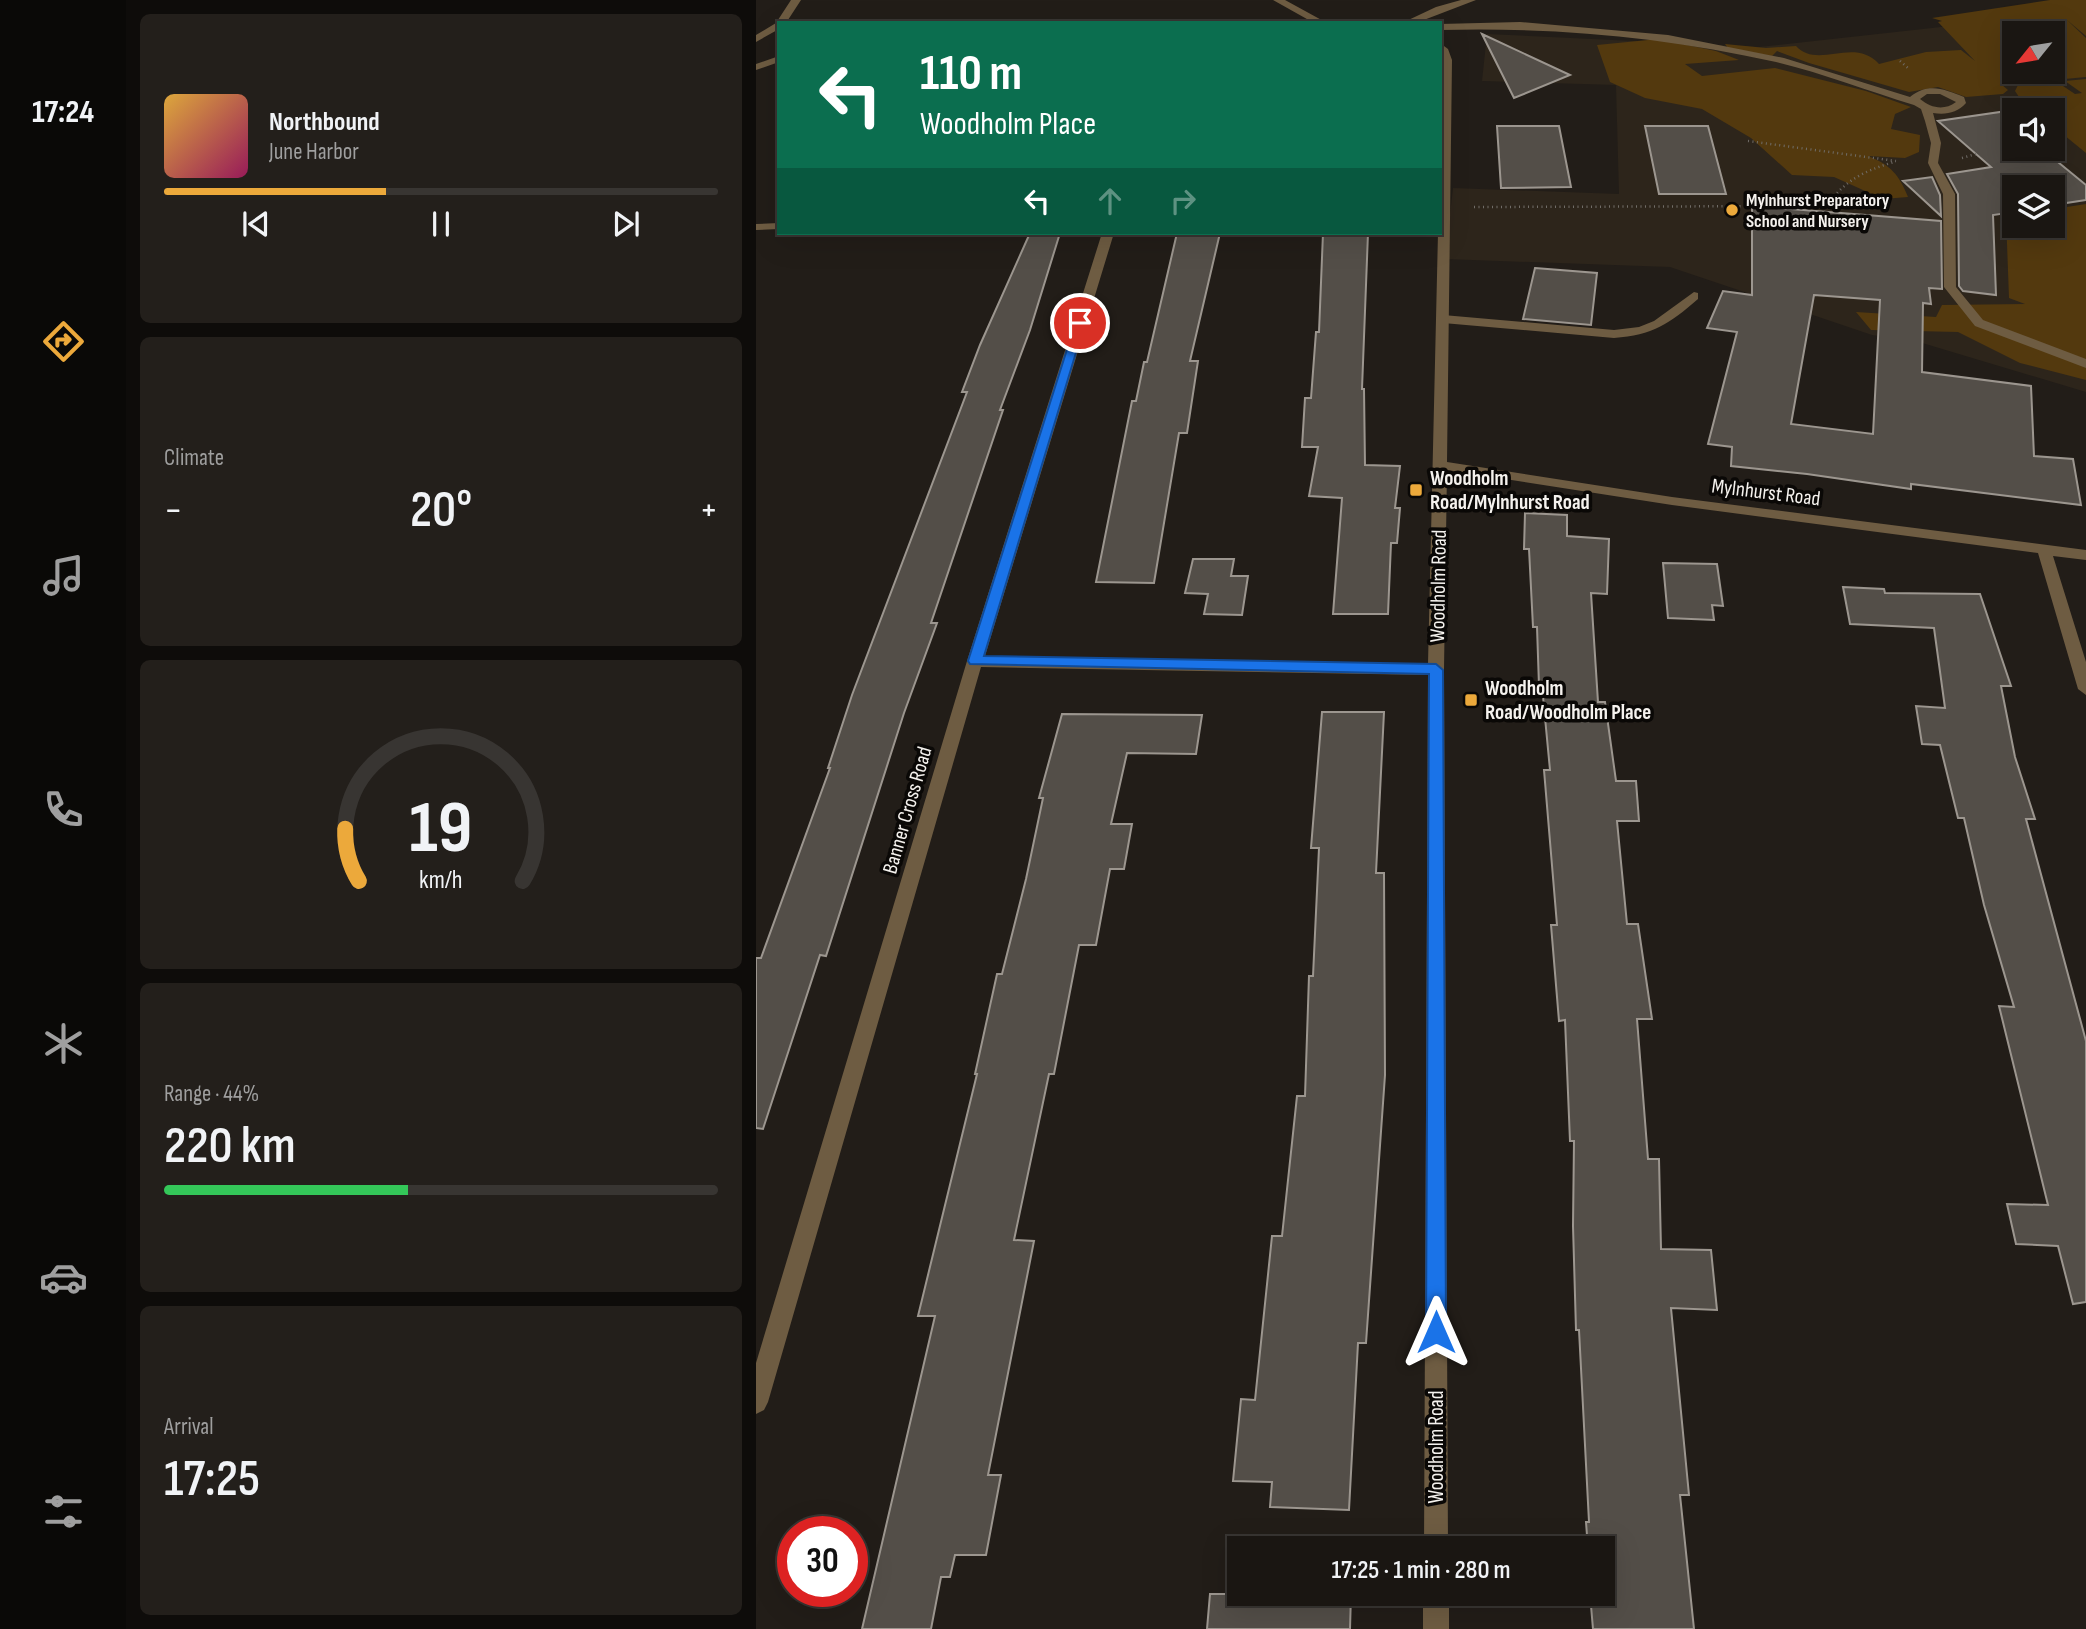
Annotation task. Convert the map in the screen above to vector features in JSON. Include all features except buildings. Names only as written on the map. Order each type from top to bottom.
[{"type":"street","points":[[782,21],[796,0]]},
{"type":"street","points":[[1278,0],[1318,21]]},
{"type":"street","points":[[1412,21],[1439,9],[1471,0]]},
{"type":"street","points":[[1442,27],[1520,25],[1668,38],[1780,60],[1921,105],[1936,141],[1936,157],[1933,163],[1949,194],[1950,288],[1979,323],[2086,364]]},
{"type":"street","points":[[756,39],[777,26]]},
{"type":"street","name":"Woodholm Road","points":[[1436,1536],[1436,670],[1447,60],[1442,48]]},
{"type":"street","points":[[756,67],[777,60]]},
{"type":"street","points":[[756,227],[777,226]]},
{"type":"street","name":"Banner Cross Road","points":[[756,1402],[975,661],[1107,235]]},
{"type":"street","points":[[1443,319],[1615,334],[1641,333],[1655,328],[1694,296]]},
{"type":"street","name":"Mylnhurst Road","points":[[1441,465],[1672,501],[2086,555]]},
{"type":"street","points":[[2044,549],[2086,689]]},
{"type":"street","points":[[975,661],[1436,670]]},
{"type":"street","points":[[1436,1606],[1436,1629]]},
{"type":"path","points":[[1748,141],[1896,161],[1862,170],[1842,186],[1825,212]]},
{"type":"path","points":[[1445,207],[1827,206]]},
{"type":"shaded area","points":[[2050,0],[2086,0],[2086,36],[2067,20],[2086,38],[2086,77],[2065,79],[2065,21],[2002,21],[2001,84],[2008,90],[2003,94],[1966,97],[1938,87],[1909,92],[1777,51],[1772,56],[1728,48],[1725,44],[1766,48],[1796,46],[1805,53],[1815,55],[1859,53],[1869,56],[1879,64],[1926,52],[1961,50],[1975,61],[1938,22],[1942,21],[1932,18]]},
{"type":"shaded area","name":"Mylnhurst Preparatory School and Nursery","points":[[2086,11],[2086,392],[1919,342],[1872,335],[1670,267],[1445,259],[1453,188],[1619,194],[1616,85],[1482,81],[1487,34],[1759,47]]},
{"type":"shaded area","points":[[1658,39],[1716,51],[1739,60],[1685,64],[1702,76],[1775,68],[1866,91],[1911,107],[1895,114],[1891,129],[1920,135],[1919,152],[1905,158],[1868,156],[1883,163],[1893,172],[1908,197],[1883,199],[1834,177],[1792,175],[1751,138],[1702,109],[1645,98],[1610,82],[1597,45]]},
{"type":"shaded area","points":[[2086,79],[2086,153],[2065,136],[2065,98],[2018,98],[2015,91],[2018,84],[2060,84],[2075,94],[2082,93],[2065,81]]},
{"type":"shaded area","points":[[2086,204],[2086,380],[2020,363],[1958,332],[1871,330],[1856,312],[1936,317],[1942,305],[2025,304],[2009,298],[2007,238],[2065,238],[2065,207]]},
{"type":"place","name":"Mylnhurst Preparatory School and Nursery","points":[[1732,210]]},
{"type":"place","name":"Woodholm Road/Mylnhurst Road","points":[[1416,490]]},
{"type":"place","name":"Woodholm Road/Woodholm Place","points":[[1471,700]]},
{"type":"route","points":[[1080,323],[975,661],[1436,670],[1436,1332]]}]
